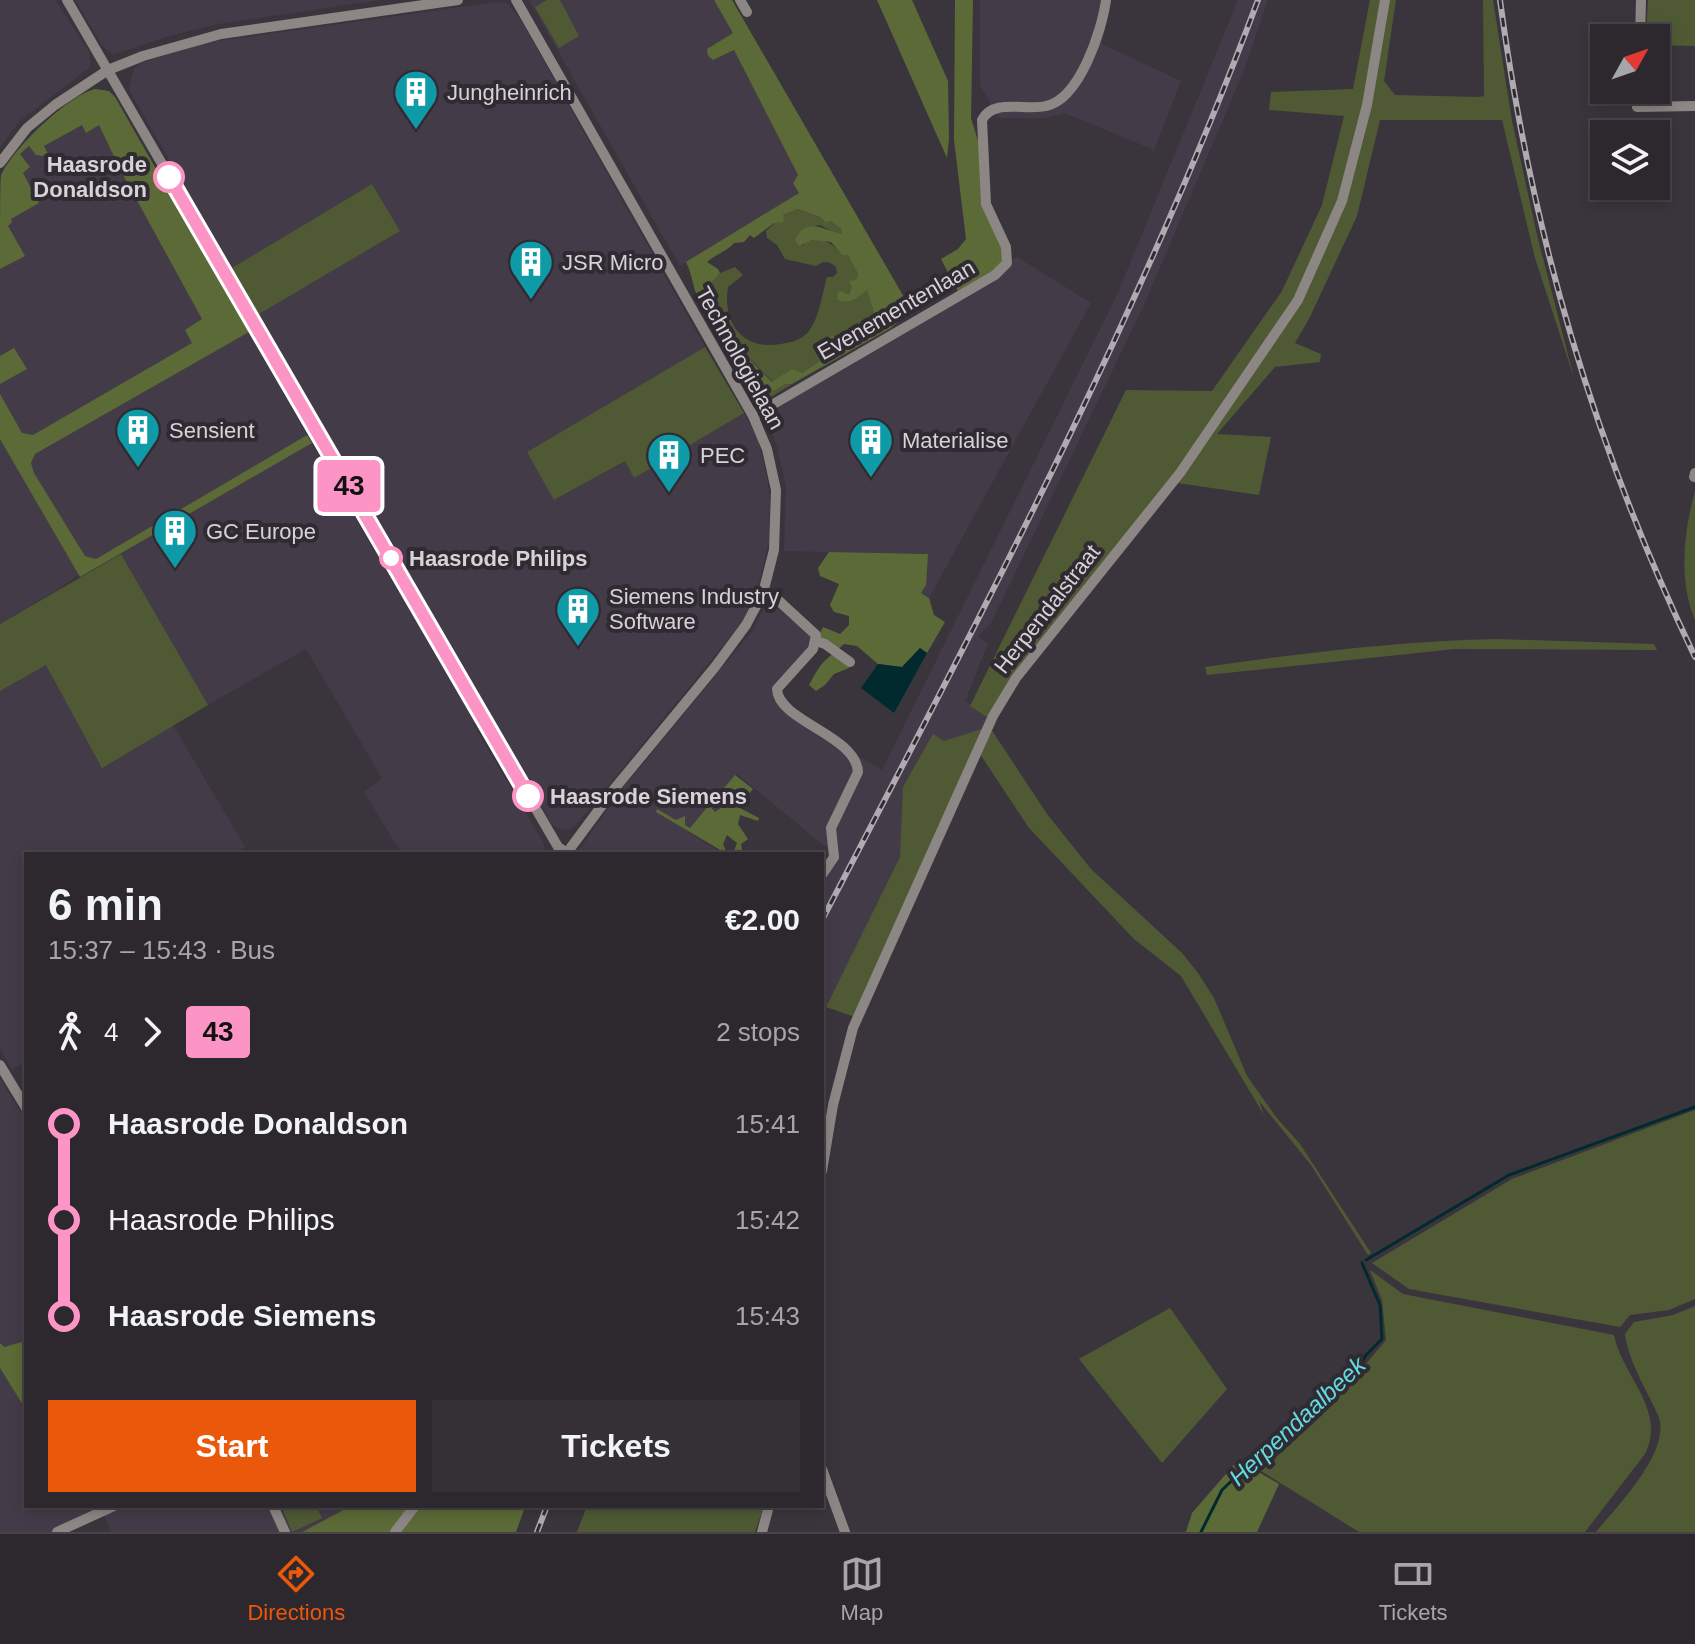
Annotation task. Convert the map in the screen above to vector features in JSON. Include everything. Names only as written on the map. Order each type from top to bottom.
[{"type":"street","points":[[67,0],[558,847],[565,852]]},
{"type":"street","points":[[0,163],[27,128],[83,85],[108,70],[160,51],[221,34],[458,0]]},
{"type":"street","name":"Technologielaan","points":[[516,0],[753,416],[767,449],[776,490],[774,550],[763,593],[746,625],[567,852]]},
{"type":"street","points":[[740,0],[747,12]]},
{"type":"street","name":"Evenementenlaan","points":[[753,416],[995,275],[1007,263],[1006,247],[986,204],[981,151],[982,120],[985,114],[997,108],[1048,106],[1069,91],[1076,84],[1103,20],[1106,0]]},
{"type":"street","name":"Herpendalstraat","points":[[824,1159],[833,1105],[853,1028],[993,716],[1016,678],[1180,473],[1289,315],[1311,275],[1342,201],[1367,105],[1385,0]]},
{"type":"street","points":[[1640,24],[1641,0]]},
{"type":"street","points":[[1637,104],[1637,107],[1695,106]]},
{"type":"street","points":[[763,593],[779,601],[816,635],[813,649],[777,689],[781,705],[846,749],[857,763],[858,772],[831,828],[834,857],[824,872]]},
{"type":"street","points":[[816,641],[850,662]]},
{"type":"street","points":[[0,1065],[24,1105]]},
{"type":"street","points":[[824,1474],[845,1532]]},
{"type":"street","points":[[57,1532],[110,1508]]},
{"type":"street","points":[[274,1508],[285,1532]]},
{"type":"street","points":[[395,1532],[413,1508]]},
{"type":"street","points":[[762,1532],[768,1508]]},
{"type":"shaded area","points":[[0,0],[55,0],[89,52],[91,66],[20,121],[0,147]]},
{"type":"shaded area","points":[[75,0],[380,0],[218,24],[113,55],[104,48]]},
{"type":"shaded area","points":[[529,0],[714,0],[734,33],[707,49],[713,60],[734,50],[798,175],[793,183],[799,193],[680,266]]},
{"type":"shaded area","points":[[980,0],[1111,0],[1102,44],[1181,81],[1154,150],[1065,113],[1046,118],[999,118],[980,85]]},
{"type":"shaded area","points":[[1238,0],[1268,0],[1245,68],[1144,305],[991,623],[978,637],[988,643],[965,701],[988,715],[984,729],[901,855],[826,1007],[824,883],[838,857],[737,774],[718,795],[723,801],[722,807],[715,812],[709,805],[690,828],[657,810],[723,852],[577,852],[619,793],[753,630],[770,595],[816,635],[777,696],[846,749],[882,770],[1117,295]]},
{"type":"shaded area","points":[[496,2],[507,3],[519,17],[705,347],[527,452],[555,500],[625,461],[635,477],[744,413],[758,439],[770,502],[769,541],[757,591],[740,625],[576,825],[568,830],[552,824],[490,714],[473,724],[546,852],[401,852],[364,792],[382,778],[306,649],[208,705],[121,554],[312,443],[398,592],[413,584],[259,314],[400,231],[372,184],[232,268],[129,90],[134,68],[141,63],[204,43]]},
{"type":"shaded area","points":[[87,91],[109,91],[115,97],[244,323],[18,453],[85,570],[0,624],[0,177],[32,134],[60,110]]},
{"type":"shaded area","points":[[1017,257],[1091,303],[929,598],[921,593],[928,554],[784,551],[786,487],[777,446],[763,411]]},
{"type":"shaded area","points":[[249,332],[307,435],[96,559],[85,556],[34,473],[31,463],[35,454]]},
{"type":"shaded area","points":[[46,665],[173,725],[245,847],[236,852],[24,852],[24,1062],[12,1069],[0,1048],[0,691]]},
{"type":"shaded area","points":[[0,1079],[24,1117],[24,1343],[0,1363]]},
{"type":"shaded area","points":[[0,1368],[24,1407],[24,1508],[347,1508],[302,1532],[112,1532],[102,1512],[57,1532],[0,1532]]},
{"type":"green space","points":[[547,0],[560,0],[579,36],[559,48],[535,7]]},
{"type":"green space","points":[[714,0],[732,0],[908,304],[907,313],[891,328],[792,384],[785,384],[773,391],[756,385],[739,365],[748,358],[772,382],[792,369],[802,373],[824,358],[821,352],[833,349],[828,340],[832,336],[841,339],[845,336],[852,343],[854,335],[874,313],[867,290],[849,301],[837,299],[841,291],[849,295],[852,286],[849,282],[856,279],[858,274],[848,255],[842,255],[831,242],[812,240],[799,246],[795,240],[799,232],[810,226],[842,234],[842,230],[831,221],[826,223],[820,217],[797,209],[783,215],[784,222],[774,223],[754,238],[750,235],[744,242],[734,243],[707,262],[720,273],[708,287],[710,299],[700,302],[686,262],[799,193],[793,183],[798,175],[734,50],[713,60],[708,56],[707,49],[733,33]]},
{"type":"green space","points":[[877,0],[912,0],[948,81],[947,158]]},
{"type":"green space","points":[[955,0],[973,0],[971,118],[981,151],[986,204],[1007,263],[960,295],[941,259],[958,249],[966,239],[954,140]]},
{"type":"green space","points":[[1370,0],[1396,0],[1384,81],[1395,95],[1479,97],[1484,96],[1483,0],[1493,0],[1512,121],[1537,235],[1574,378],[1535,258],[1502,120],[1380,120],[1357,216],[1295,343],[1321,354],[1320,362],[1275,367],[1217,434],[1271,437],[1259,495],[1178,483],[1012,678],[987,717],[970,706],[1126,390],[1212,391],[1282,291],[1322,205],[1344,116],[1269,110],[1271,92],[1353,89]]},
{"type":"green space","points":[[1648,0],[1695,0],[1695,46],[1670,45],[1670,24],[1647,24]]},
{"type":"green space","points":[[95,89],[109,91],[115,97],[249,332],[35,454],[31,463],[34,473],[85,556],[96,559],[307,435],[312,443],[80,577],[0,439],[0,394],[22,433],[33,435],[192,343],[185,330],[202,319],[99,125],[86,133],[82,125],[44,146],[48,154],[36,155],[29,146],[20,154],[30,167],[23,173],[39,203],[11,219],[8,226],[25,256],[0,269],[1,176],[16,152],[56,112]]},
{"type":"green space","points":[[372,184],[400,231],[259,314],[232,268]]},
{"type":"green space","points":[[796,209],[820,217],[826,223],[831,221],[842,230],[842,234],[837,234],[820,225],[804,229],[802,246],[807,241],[818,240],[831,244],[842,255],[848,255],[858,274],[849,295],[837,299],[859,296],[867,289],[874,313],[854,335],[852,343],[821,352],[824,358],[802,373],[773,382],[749,358],[743,360],[756,385],[792,384],[768,399],[756,399],[700,302],[710,299],[708,287],[720,273],[735,267],[743,275],[728,287],[727,300],[728,312],[738,332],[746,339],[768,345],[800,339],[806,334],[816,319],[827,277],[837,273],[836,267],[829,262],[816,266],[785,259],[777,245],[767,238],[766,231],[783,215]]},
{"type":"green space","points":[[705,347],[744,413],[634,478],[625,461],[554,500],[527,452]]},
{"type":"green space","points":[[14,348],[27,369],[0,384],[0,356]]},
{"type":"green space","points":[[1695,491],[1695,620],[1686,589],[1684,556]]},
{"type":"green space","points":[[829,552],[928,554],[926,585],[921,593],[929,598],[934,615],[945,622],[927,653],[920,648],[902,667],[878,664],[857,646],[844,644],[836,651],[816,641],[823,627],[840,634],[849,625],[849,616],[834,612],[830,605],[839,584],[820,576],[818,568]]},
{"type":"green space","points":[[121,554],[208,705],[102,768],[46,665],[0,691],[0,624]]},
{"type":"green space","points":[[1498,639],[1654,644],[1657,650],[1455,649],[1207,675],[1205,667],[1351,648]]},
{"type":"green space","points":[[835,653],[848,662],[849,668],[834,674],[816,691],[809,685],[823,663]]},
{"type":"green space","points":[[985,728],[855,1017],[826,1007],[900,857],[903,787],[933,734],[944,741]]},
{"type":"green space","points":[[991,729],[1047,814],[1091,869],[1182,953],[1198,973],[1214,998],[1247,1076],[1300,1144],[1371,1253],[1368,1255],[1311,1165],[1259,1101],[1264,1115],[1181,976],[1134,939],[1029,828],[980,754]]},
{"type":"green space","points":[[735,775],[753,789],[745,799],[734,805],[759,818],[758,821],[740,815],[738,824],[748,839],[741,844],[743,852],[735,852],[737,843],[727,835],[723,844],[726,852],[724,852],[656,812],[657,809],[676,820],[685,816],[685,825],[690,828],[709,805],[715,812],[722,807],[723,801],[718,795]]},
{"type":"green space","points":[[1695,1110],[1695,1299],[1669,1310],[1630,1315],[1620,1327],[1409,1289],[1372,1263],[1512,1179]]},
{"type":"green space","points":[[1370,1270],[1403,1294],[1614,1335],[1647,1408],[1651,1423],[1650,1438],[1645,1454],[1585,1532],[1359,1532],[1261,1471],[1318,1419],[1362,1372],[1386,1340],[1382,1300]]},
{"type":"green space","points":[[1695,1306],[1695,1532],[1596,1532],[1651,1461],[1661,1429],[1658,1415],[1634,1365],[1625,1334],[1634,1322],[1673,1315]]},
{"type":"green space","points":[[1170,1308],[1227,1389],[1162,1463],[1079,1359]]},
{"type":"green space","points":[[24,1342],[24,1407],[0,1368],[0,1343],[4,1347]]},
{"type":"green space","points":[[1238,1460],[1279,1484],[1257,1532],[1186,1532],[1192,1513]]},
{"type":"green space","points":[[282,1508],[317,1508],[322,1518],[292,1532]]},
{"type":"green space","points":[[347,1508],[409,1508],[391,1532],[302,1532]]},
{"type":"green space","points":[[418,1508],[525,1508],[516,1532],[400,1532]]},
{"type":"green space","points":[[586,1508],[763,1508],[755,1532],[577,1532]]},
{"type":"water","points":[[920,648],[927,653],[894,713],[861,688],[878,664],[902,667]]},
{"type":"waterway","name":"Herpendaalbeek","points":[[1366,1260],[1509,1175],[1695,1107]]},
{"type":"waterway","name":"Herpendaalbeek","points":[[1201,1532],[1222,1490],[1309,1407],[1357,1370],[1366,1355],[1382,1339],[1380,1305],[1362,1263]]},
{"type":"railway","points":[[824,916],[998,581],[1109,352],[1212,119],[1258,0]]},
{"type":"railway","points":[[1500,0],[1529,171],[1571,336],[1626,498],[1695,657]]},
{"type":"railway","points":[[537,1532],[546,1508]]},
{"type":"bus line","name":"43","points":[[169,177],[528,796]]},
{"type":"place","name":"Jungheinrich","points":[[416,131]]},
{"type":"place","name":"Haasrode Donaldson","points":[[169,177]]},
{"type":"place","name":"JSR Micro","points":[[531,301]]},
{"type":"place","name":"Sensient","points":[[138,469]]},
{"type":"place","name":"Materialise","points":[[871,479]]},
{"type":"place","name":"PEC","points":[[669,494]]},
{"type":"place","name":"Haasrode Philips","points":[[391,558]]},
{"type":"place","name":"GC Europe","points":[[175,570]]},
{"type":"place","name":"Siemens Industry Software","points":[[578,648]]},
{"type":"place","name":"Haasrode Siemens","points":[[528,796]]}]
